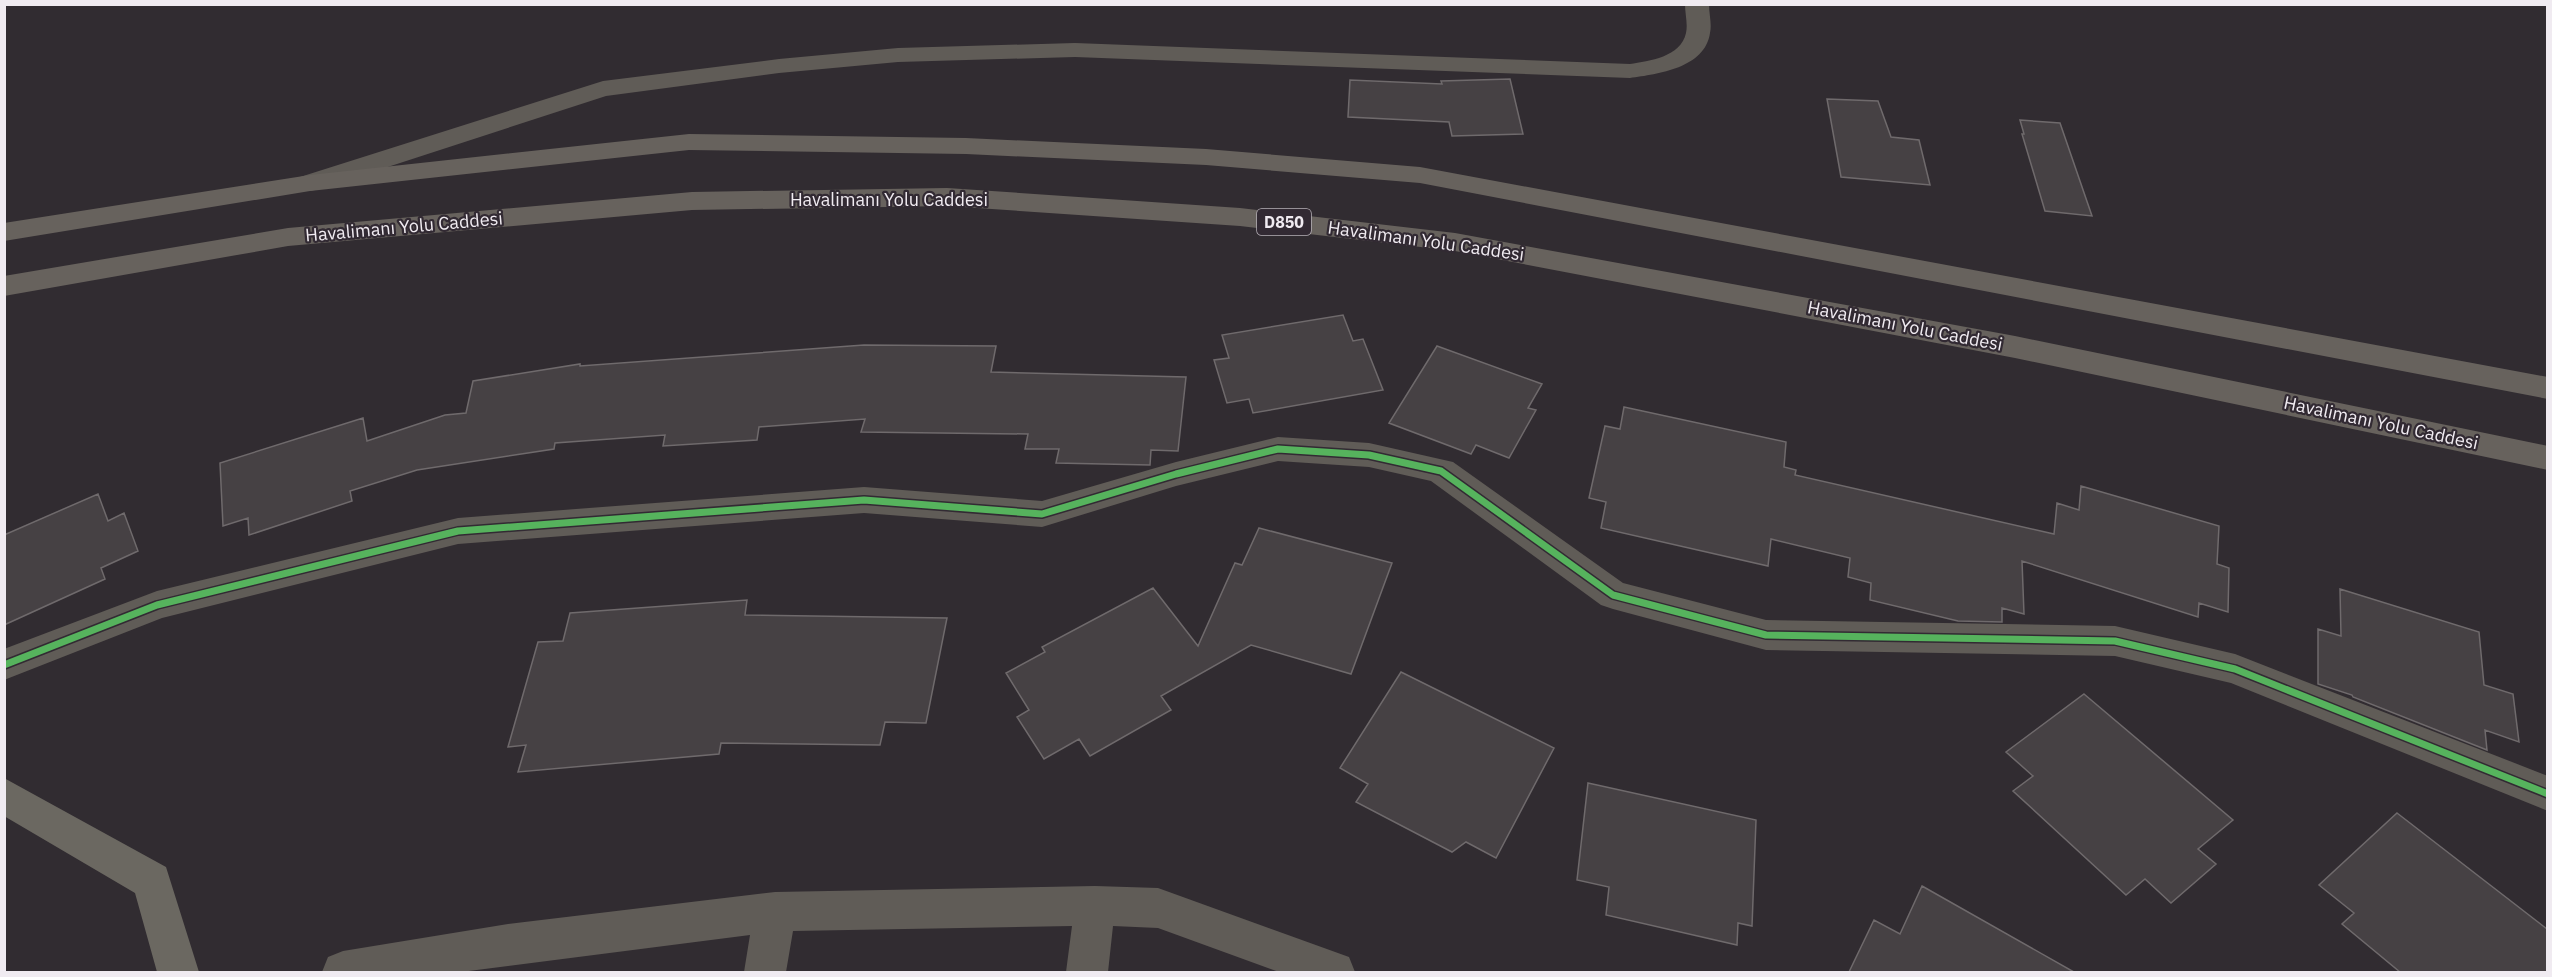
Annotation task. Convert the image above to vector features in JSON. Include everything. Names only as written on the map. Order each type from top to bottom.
[{"type":"highway","points":[[4,232],[310,183],[689,142],[966,146],[1206,157],[1420,175],[2547,388]]},
{"type":"highway","name":"Havalimanı Yolu Caddesi","points":[[4,286],[288,237],[692,201],[947,196],[1240,217],[1455,242],[2015,347],[2547,458]]},
{"type":"street","points":[[310,183],[603,89],[779,66],[898,55],[1075,50],[1606,70],[1647,69],[1676,59],[1694,43],[1698,34],[1696,4]]},
{"type":"street","points":[[4,666],[157,605],[458,531],[864,500],[1042,514],[1176,474],[1278,449],[1369,455],[1441,471],[1613,595],[1624,598],[1766,635],[2115,641],[2235,669],[2547,794]]},
{"type":"street","points":[[4,795],[152,881],[178,972]]},
{"type":"street","points":[[1087,972],[1095,906]]},
{"type":"street","points":[[344,972],[504,958],[775,912],[1095,906],[1158,908],[1334,972]]},
{"type":"street","points":[[765,972],[775,912]]},
{"type":"building","points":[[1510,79],[1523,134],[1452,136],[1449,122],[1348,117],[1350,80],[1442,84],[1441,81]]},
{"type":"building","points":[[1827,99],[1878,101],[1891,137],[1919,140],[1930,185],[1841,177]]},
{"type":"building","points":[[2020,120],[2060,123],[2092,216],[2045,211]]},
{"type":"building","points":[[1343,315],[1353,341],[1363,339],[1383,390],[1253,413],[1249,399],[1227,403],[1214,360],[1229,358],[1222,335]]},
{"type":"building","points":[[864,345],[996,346],[991,372],[1186,377],[1178,451],[1151,450],[1150,465],[1056,463],[1059,449],[1025,449],[1028,434],[861,432],[865,419],[759,427],[757,440],[663,446],[665,435],[555,443],[554,449],[417,470],[350,491],[352,501],[249,535],[248,518],[223,526],[220,463],[363,418],[367,441],[445,415],[466,413],[473,381],[580,364],[580,366]]},
{"type":"building","points":[[1437,346],[1542,384],[1528,408],[1536,410],[1509,458],[1476,445],[1471,454],[1389,423]]},
{"type":"building","points":[[1624,407],[1786,442],[1784,467],[1796,470],[1795,475],[2054,534],[2057,503],[2079,510],[2081,486],[2219,526],[2217,564],[2229,568],[2228,612],[2199,603],[2198,617],[2022,561],[2024,614],[2002,608],[2002,622],[1958,621],[1870,600],[1871,583],[1848,577],[1850,558],[1771,539],[1768,566],[1601,528],[1606,502],[1589,498],[1605,426],[1620,429]]},
{"type":"building","points":[[98,494],[108,521],[124,513],[138,551],[101,568],[105,579],[4,625],[4,535]]},
{"type":"building","points":[[1259,528],[1392,563],[1351,674],[1251,645],[1161,696],[1171,710],[1090,756],[1079,739],[1044,759],[1017,717],[1029,710],[1006,673],[1045,652],[1042,647],[1153,588],[1198,646],[1235,563],[1242,565]]},
{"type":"building","points":[[2340,589],[2479,632],[2484,685],[2513,694],[2519,742],[2485,730],[2487,750],[2352,695],[2318,684],[2318,629],[2341,636]]},
{"type":"building","points":[[747,600],[745,615],[947,618],[926,723],[885,722],[880,745],[721,743],[719,754],[518,772],[526,745],[508,747],[538,642],[563,641],[570,613]]},
{"type":"building","points":[[1401,672],[1554,748],[1496,858],[1466,842],[1452,852],[1356,802],[1368,784],[1340,768]]},
{"type":"building","points":[[2084,694],[2233,820],[2198,849],[2216,864],[2171,903],[2145,879],[2126,895],[2013,791],[2033,776],[2006,752]]},
{"type":"building","points":[[1588,783],[1756,820],[1752,926],[1738,923],[1737,945],[1606,915],[1609,887],[1577,880]]},
{"type":"building","points":[[2397,813],[2547,929],[2547,972],[2400,972],[2342,924],[2354,913],[2319,885]]},
{"type":"building","points":[[1922,886],[2074,972],[1849,972],[1874,920],[1900,934]]},
{"type":"cycle path","points":[[4,665],[157,605],[458,531],[864,500],[1042,514],[1176,474],[1278,449],[1369,455],[1441,471],[1613,595],[1766,635],[2115,641],[2235,669],[2548,794]]}]
